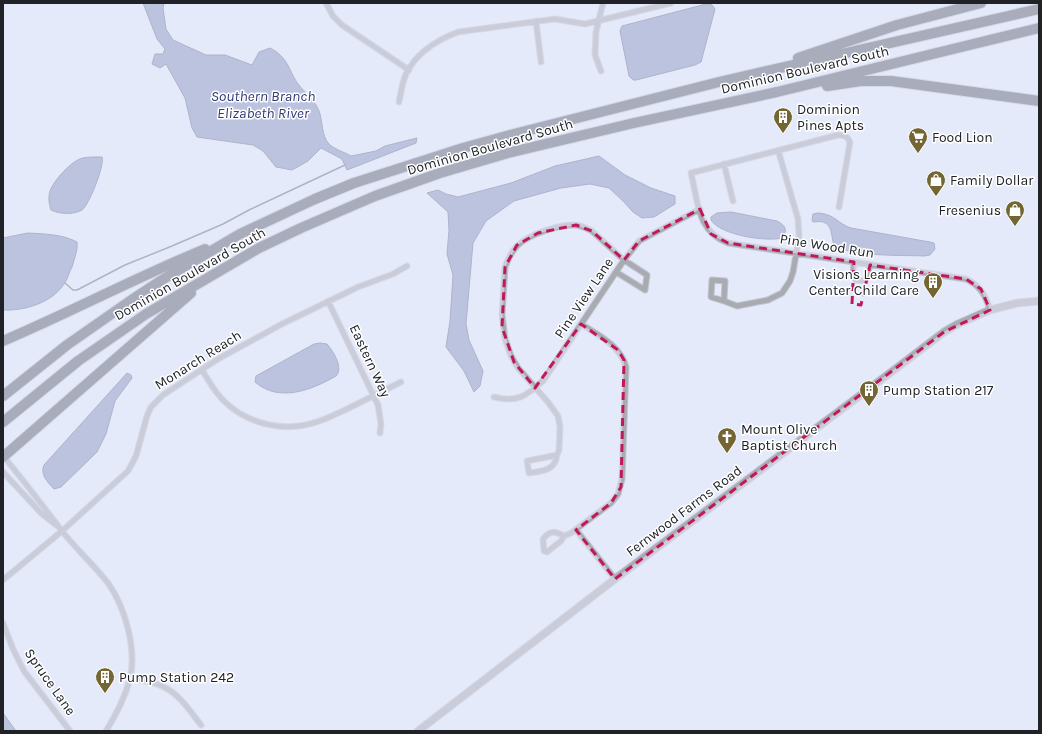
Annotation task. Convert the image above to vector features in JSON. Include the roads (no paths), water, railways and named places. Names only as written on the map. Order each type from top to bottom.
[{"type":"highway","points":[[720,82],[788,62],[897,25],[981,3]]},
{"type":"highway","name":"Dominion Boulevard South","points":[[3,396],[67,345],[165,278],[240,234],[354,183],[510,135],[720,82],[1039,8]]},
{"type":"highway","name":"Dominion Boulevard South","points":[[3,422],[55,379],[146,314],[259,248],[322,218],[375,196],[440,173],[508,153],[777,92],[972,45],[1023,35],[1039,28]]},
{"type":"highway","points":[[1023,35],[1039,35]]},
{"type":"highway","points":[[777,92],[861,81],[891,81],[1039,101]]},
{"type":"highway","points":[[3,341],[49,322],[104,294],[191,254],[240,234]]},
{"type":"highway","points":[[3,457],[214,274]]},
{"type":"street","points":[[326,3],[333,16],[342,25],[408,70]]},
{"type":"street","points":[[601,71],[595,55],[598,22],[602,3]]},
{"type":"street","points":[[400,102],[403,83],[408,70],[419,56],[446,36],[458,32],[555,19],[585,24],[671,3]]},
{"type":"street","points":[[536,22],[542,62]]},
{"type":"street","points":[[733,201],[724,164],[838,135],[844,135],[850,142],[839,207]]},
{"type":"street","points":[[724,301],[725,281],[712,280],[711,297],[737,306],[768,300],[779,296],[785,290],[790,281],[799,237],[798,219],[778,150]]},
{"type":"street","name":"Pine Wood Run","points":[[724,164],[691,173],[700,210],[706,227],[711,234],[721,240],[728,243],[966,279],[981,289],[990,310]]},
{"type":"street","name":"Pine View Lane","points":[[494,397],[509,400],[530,393],[543,381],[624,260],[639,241],[700,210]]},
{"type":"street","points":[[557,455],[527,461],[529,473],[549,468],[554,465],[559,450],[560,427],[558,416],[552,406],[524,377],[507,348],[502,327],[502,307],[506,267],[512,251],[517,245],[530,236],[568,225],[576,225],[592,231],[624,260],[646,275],[645,290],[616,272]]},
{"type":"street","points":[[854,262],[853,276],[856,280],[866,280],[870,264]]},
{"type":"street","name":"Monarch Reach","points":[[3,580],[62,531],[128,470],[136,456],[143,427],[151,406],[163,395],[202,370],[282,324],[358,287],[393,274],[407,266]]},
{"type":"street","name":"Eastern Way","points":[[328,301],[374,395],[380,414],[380,433]]},
{"type":"street","name":"Fernwood Farms Road","points":[[418,731],[615,579],[900,366],[927,344],[958,324],[990,310],[1039,301]]},
{"type":"street","points":[[564,536],[550,532],[544,536],[544,551],[547,552],[561,541],[564,536],[576,530],[611,503],[616,498],[621,487],[627,370],[624,360],[618,350],[581,324]]},
{"type":"street","points":[[202,370],[216,392],[229,406],[244,416],[271,426],[300,426],[313,423],[402,382]]},
{"type":"street","points":[[3,457],[46,508],[62,531]]},
{"type":"street","points":[[3,472],[41,513],[62,531],[96,568],[109,585],[118,601],[130,636],[130,678],[118,711],[106,731]]},
{"type":"street","points":[[576,530],[615,579]]},
{"type":"street","name":"Spruce Lane","points":[[3,623],[13,649],[24,670],[70,731]]},
{"type":"street","points":[[130,678],[155,684],[172,692],[187,706],[201,725]]},
{"type":"water","name":"Southern Branch Elizabeth River","points":[[143,3],[164,3],[163,8],[166,29],[173,40],[206,55],[225,55],[252,65],[259,52],[270,48],[281,55],[298,84],[315,103],[320,115],[326,140],[336,149],[351,156],[376,151],[385,146],[417,138],[416,143],[347,170],[342,159],[321,148],[308,161],[292,170],[276,167],[263,151],[253,145],[197,137],[192,128],[185,98],[166,64],[160,68],[152,64],[155,54],[163,54],[165,49],[157,39]]},
{"type":"water","points":[[706,4],[712,5],[715,9],[701,62],[695,65],[636,80],[633,80],[629,76],[620,31],[622,26]]},
{"type":"water","points":[[599,156],[625,175],[651,188],[675,196],[675,204],[654,217],[642,218],[633,212],[609,188],[590,184],[561,188],[514,201],[486,221],[473,243],[466,324],[469,340],[483,371],[480,386],[474,392],[464,371],[446,347],[450,321],[453,275],[447,254],[449,230],[448,212],[427,193],[438,190],[458,197],[511,183],[555,166]]},
{"type":"water","points":[[86,157],[102,157],[101,168],[96,185],[85,207],[79,212],[71,213],[62,213],[51,210],[49,201],[50,191],[59,176],[74,162]]},
{"type":"water","points":[[731,212],[777,221],[784,226],[785,233],[782,238],[755,238],[724,230],[711,220],[711,217],[717,213]]},
{"type":"water","points":[[818,213],[828,215],[851,228],[934,243],[935,249],[930,255],[924,256],[852,252],[842,249],[834,245],[829,226],[822,222],[813,222],[813,214]]},
{"type":"water","points":[[28,233],[59,236],[77,242],[72,267],[59,291],[45,301],[20,309],[3,310],[3,238]]},
{"type":"water","points":[[314,344],[327,344],[335,355],[339,369],[336,376],[306,390],[285,393],[274,392],[255,382],[256,376]]},
{"type":"water","points":[[127,373],[131,375],[132,378],[115,401],[106,434],[97,452],[61,487],[54,489],[44,475],[44,465]]},
{"type":"water","points":[[3,713],[16,731],[3,731]]},
{"type":"waterway","points":[[65,283],[73,290],[77,290],[125,265],[223,224],[249,210],[345,165]]},
{"type":"place","name":"Dominion Pines Apts","points":[[783,134]]},
{"type":"place","name":"Food Lion","points":[[918,154]]},
{"type":"place","name":"Family Dollar","points":[[936,197]]},
{"type":"place","name":"Fresenius","points":[[1015,227]]},
{"type":"place","name":"Visions Learning Center Child Care","points":[[933,299]]},
{"type":"place","name":"Pump Station 217","points":[[869,407]]},
{"type":"place","name":"Mount Olive Baptist Church","points":[[727,454]]},
{"type":"place","name":"Pump Station 242","points":[[105,694]]}]
